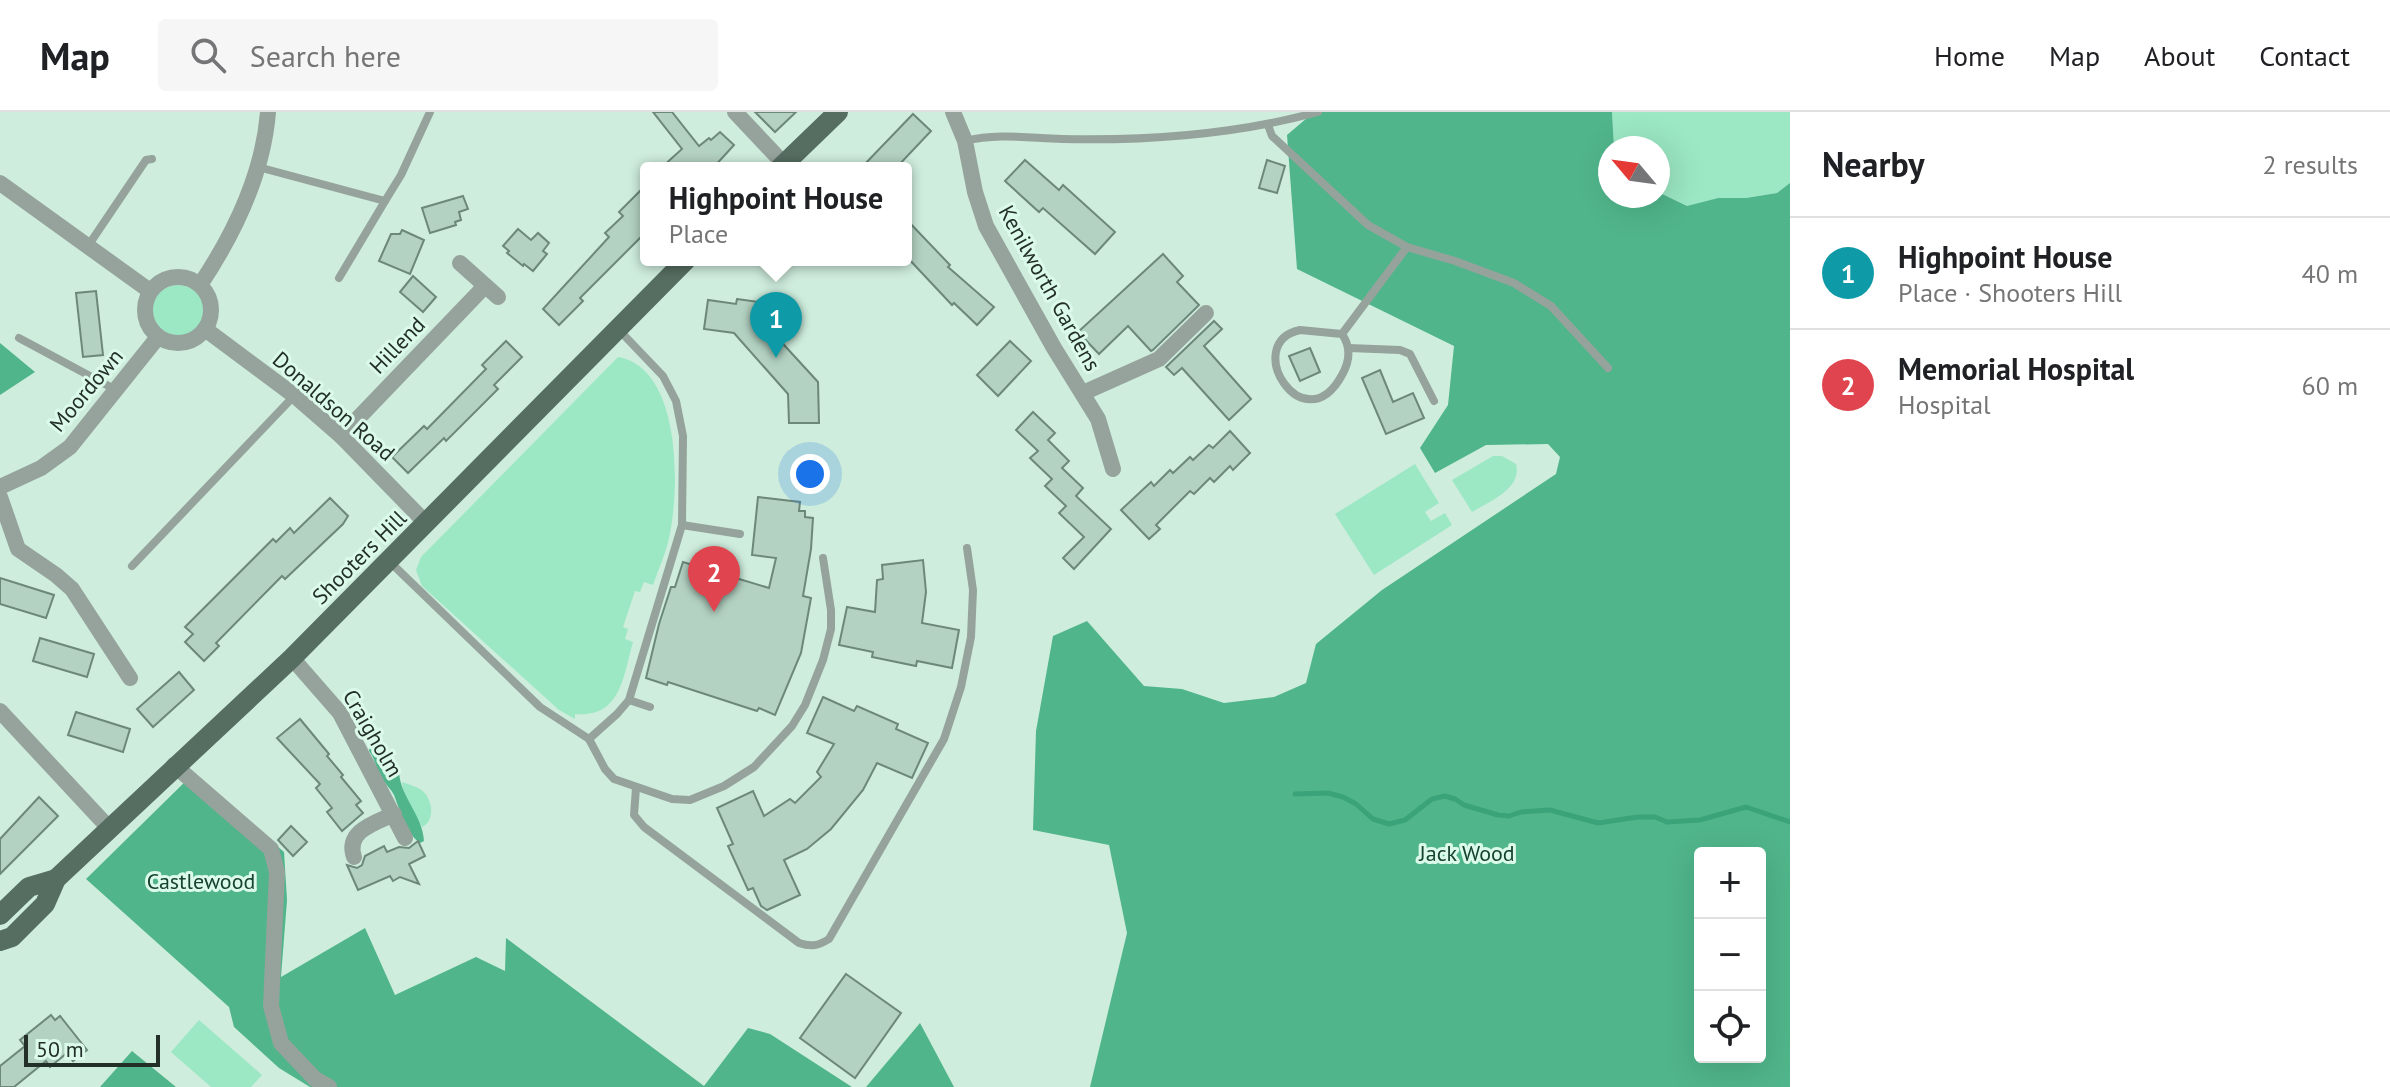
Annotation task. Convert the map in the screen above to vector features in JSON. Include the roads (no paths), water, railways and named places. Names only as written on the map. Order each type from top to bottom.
[{"type":"main road","points":[[786,162],[838,112]]},
{"type":"main road","name":"Shooters Hill","points":[[0,941],[12,937],[45,904],[56,879],[174,765],[292,658],[680,266]]},
{"type":"main road","name":"Shooters Hill","points":[[0,915],[29,887],[56,879]]},
{"type":"street","points":[[200,285],[225,247],[244,205],[257,167],[268,112]]},
{"type":"street","points":[[735,112],[779,162]]},
{"type":"street","name":"Kenilworth Gardens","points":[[953,112],[965,141],[975,192],[986,226],[1054,348],[1098,419],[1113,469]]},
{"type":"street","points":[[0,183],[150,291]]},
{"type":"street","name":"Hillend","points":[[341,436],[492,291],[460,263]]},
{"type":"street","points":[[169,278],[191,279],[200,285],[210,302],[211,311],[205,329],[198,337],[178,344],[158,337],[149,328],[145,316],[145,303],[150,291],[169,278]]},
{"type":"street","name":"Kenilworth Gardens","points":[[1083,393],[1159,359],[1206,313]]},
{"type":"street","name":"Donaldson Road","points":[[205,329],[295,396],[341,436],[426,523]]},
{"type":"street","name":"Moordown","points":[[0,487],[41,468],[70,447],[158,337]]},
{"type":"street","points":[[0,497],[18,549],[72,589],[130,678]]},
{"type":"street","name":"Craigholm","points":[[292,658],[340,713],[405,838]]},
{"type":"street","points":[[0,711],[108,827]]},
{"type":"street","points":[[174,765],[271,849],[277,872],[271,1006],[281,1043],[315,1079],[329,1087]]},
{"type":"street","points":[[354,857],[351,846],[355,836],[394,814]]},
{"type":"lane","points":[[339,278],[401,175],[430,112]]},
{"type":"lane","points":[[965,141],[989,135],[1061,139],[1206,135],[1268,125],[1318,112]]},
{"type":"lane","points":[[1268,125],[1272,136],[1359,218],[1407,247],[1514,283],[1551,306],[1608,368]]},
{"type":"lane","points":[[88,246],[146,160],[152,159]]},
{"type":"lane","points":[[257,167],[385,201]]},
{"type":"lane","points":[[1342,334],[1407,247]]},
{"type":"lane","points":[[589,739],[629,700],[682,525],[683,436],[676,401],[663,376],[618,329]]},
{"type":"lane","points":[[1300,330],[1342,334],[1349,348],[1344,371],[1337,383],[1323,394],[1305,399],[1293,395],[1285,387],[1275,356],[1278,345],[1287,335],[1300,330]]},
{"type":"lane","points":[[19,338],[116,391]]},
{"type":"lane","points":[[1349,348],[1400,350],[1410,354],[1434,401]]},
{"type":"lane","points":[[132,566],[295,396]]},
{"type":"lane","points":[[682,525],[740,534]]},
{"type":"lane","points":[[636,788],[634,815],[644,827],[799,943],[809,946],[829,939],[944,739],[961,687],[971,637],[973,590],[967,548]]},
{"type":"lane","points":[[389,561],[540,707],[589,739],[614,779],[672,799],[690,800],[708,794],[754,767],[792,726],[815,683],[831,629],[823,558]]},
{"type":"lane","points":[[629,700],[650,707]]},
{"type":"waterway","points":[[1295,794],[1328,793],[1343,797],[1373,819],[1389,824],[1405,820],[1432,799],[1445,796],[1498,815],[1550,810],[1598,823],[1638,817],[1655,817],[1667,822],[1700,820],[1746,807],[1790,822]]},
{"type":"place","name":"Highpoint House","points":[[776,358]]},
{"type":"place","name":"Memorial Hospital","points":[[714,612]]},
{"type":"park label","name":"Jack Wood","points":[[1467,853]]},
{"type":"park label","name":"Castlewood","points":[[201,881]]}]
